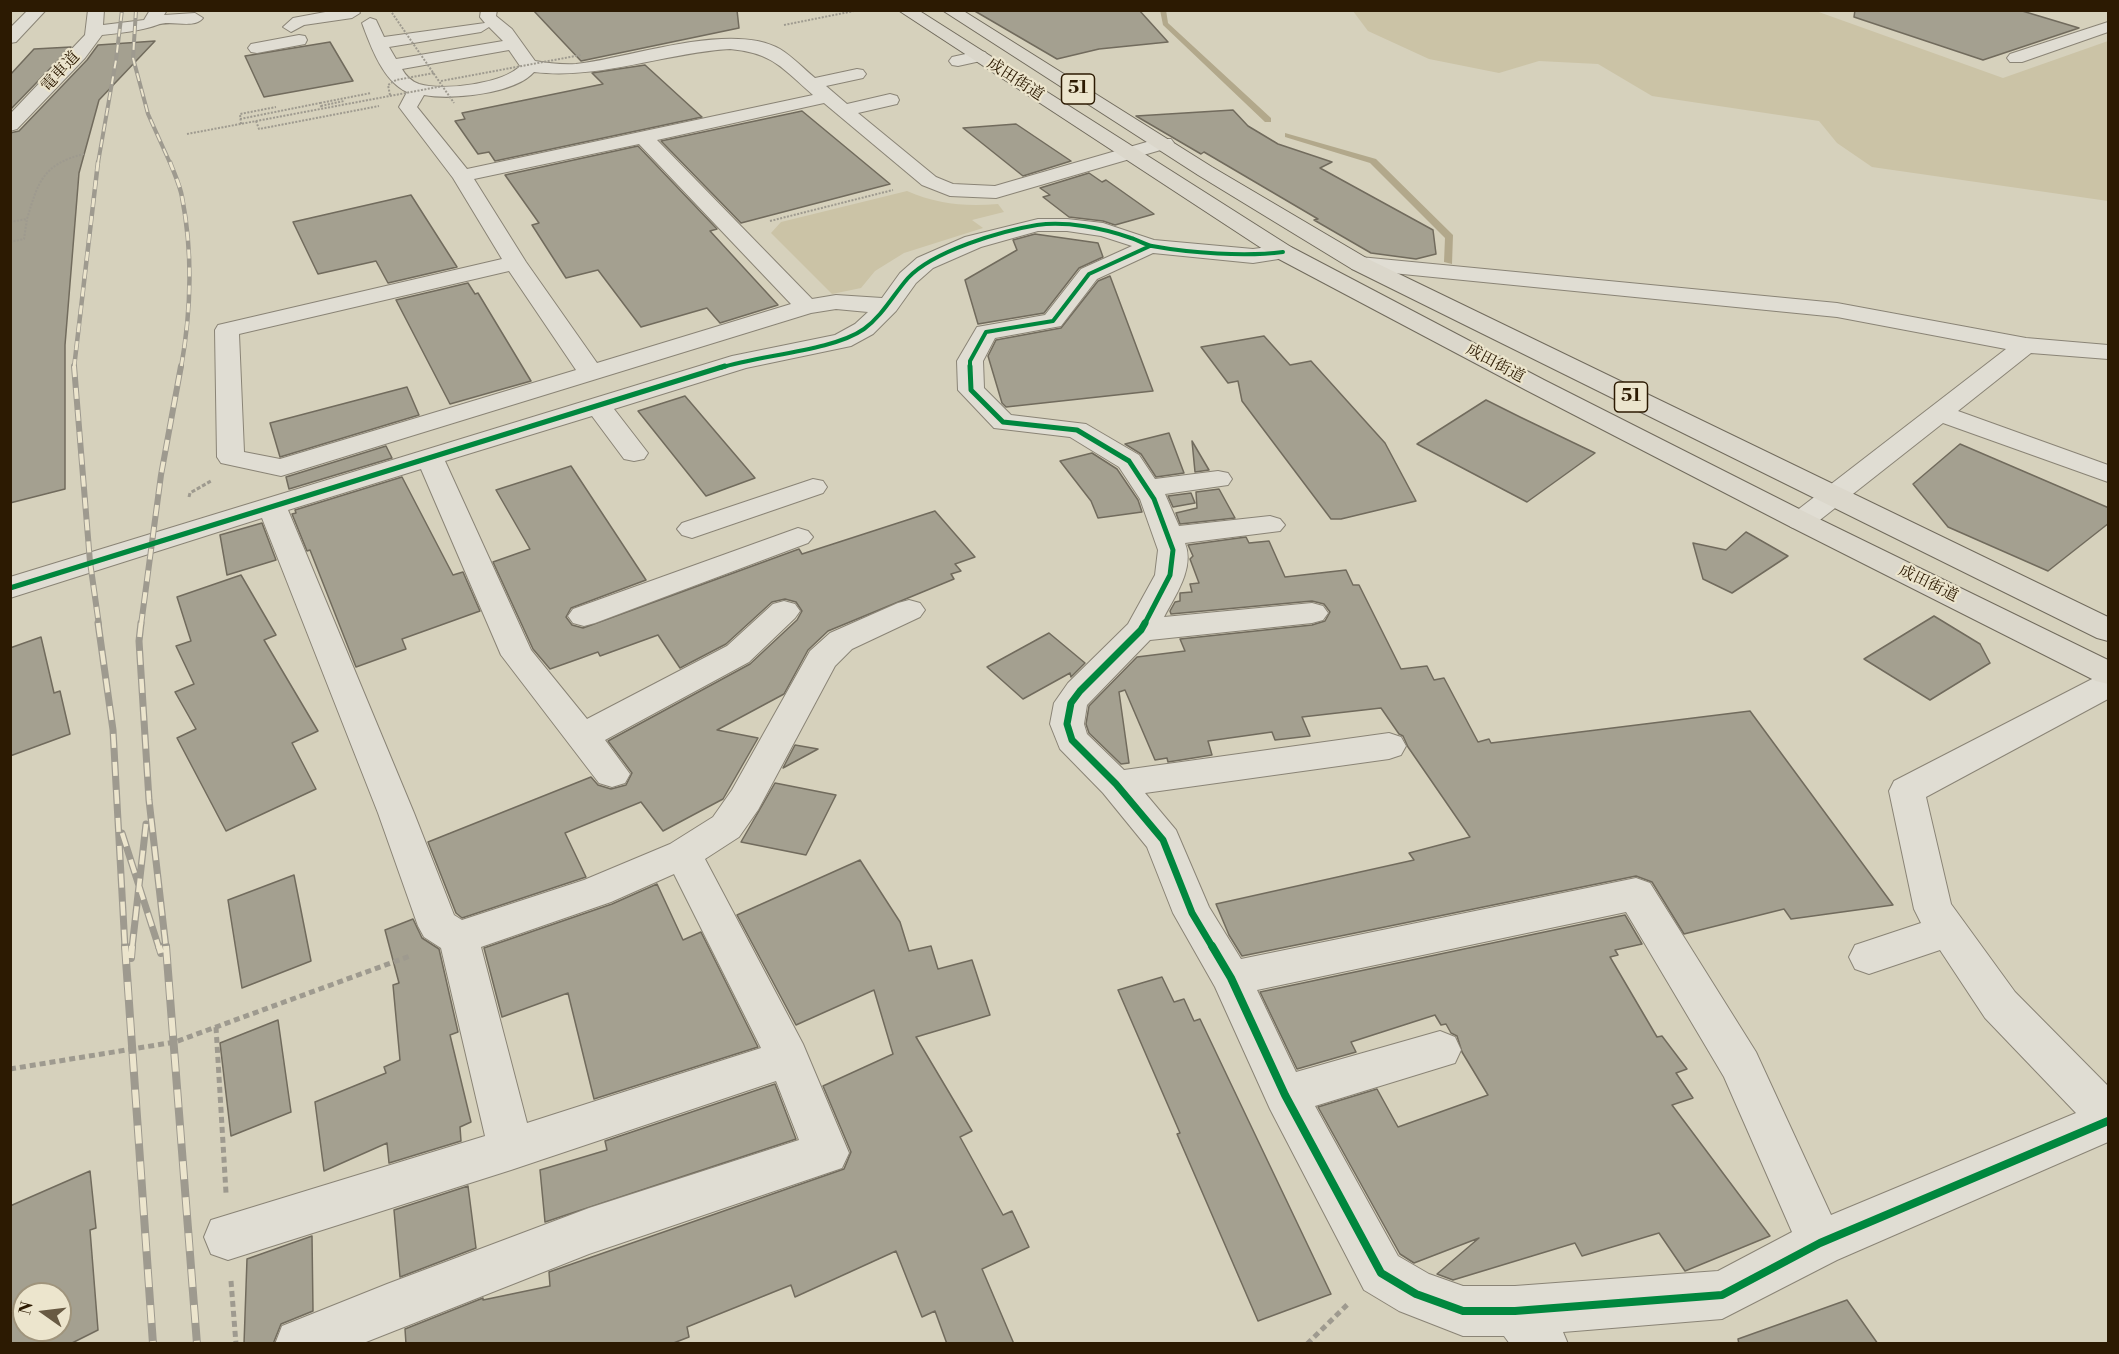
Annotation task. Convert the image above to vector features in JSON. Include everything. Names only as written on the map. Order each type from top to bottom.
[{"type":"highway","name":"成田街道","points":[[906,10],[969,58],[1130,155],[1283,252],[1535,386],[1800,521],[2109,673]]},
{"type":"highway","name":"成田街道","points":[[950,10],[1205,171],[1360,264],[2109,630]]},
{"type":"street","points":[[13,34],[38,10]]},
{"type":"street","name":"電車道","points":[[10,125],[79,54],[94,31],[96,10]]},
{"type":"street","points":[[257,48],[295,34],[299,21],[351,12],[381,16],[385,54],[405,85],[418,89],[472,90]]},
{"type":"street","points":[[94,31],[149,24],[155,15],[195,18]]},
{"type":"street","points":[[2016,58],[2109,27]]},
{"type":"street","points":[[385,54],[502,28]]},
{"type":"street","points":[[385,54],[502,28]]},
{"type":"street","points":[[502,28],[529,66]]},
{"type":"street","points":[[418,120],[423,107],[516,78],[551,76],[713,44],[746,44],[773,51],[929,181],[950,190],[996,192],[1130,155],[1164,143]]},
{"type":"street","points":[[516,78],[529,66],[560,69],[605,64]]},
{"type":"street","points":[[812,84],[857,74]]},
{"type":"street","points":[[418,89],[408,107],[462,176],[515,263],[591,373]]},
{"type":"street","points":[[462,176],[828,98]]},
{"type":"street","points":[[843,110],[890,100]]},
{"type":"street","points":[[643,136],[807,307]]},
{"type":"street","points":[[10,588],[756,357],[790,353],[842,341],[864,329],[888,306],[908,278],[925,263],[972,242],[1038,225],[1067,225],[1103,230],[1150,246],[1253,256],[1283,252]]},
{"type":"street","points":[[1150,246],[1089,274],[1053,321],[987,332],[970,361],[970,390],[1003,422],[1077,430],[1129,461],[1154,499],[1173,550],[1170,575],[1141,630],[1071,702],[1067,724],[1072,740],[1116,784],[1163,840],[1191,913],[1231,978],[1285,1095],[1381,1273],[1416,1294],[1463,1311],[1529,1327],[1722,1295],[1820,1243],[2109,1121]]},
{"type":"street","points":[[515,263],[227,330],[231,457],[281,468],[807,307],[836,302],[888,306]]},
{"type":"street","points":[[1360,264],[1837,310],[2026,345],[2109,351]]},
{"type":"street","points":[[1800,521],[2026,345]]},
{"type":"street","points":[[598,406],[634,453]]},
{"type":"street","points":[[1939,413],[2109,474]]},
{"type":"street","points":[[430,458],[517,655],[612,774]]},
{"type":"street","points":[[1147,488],[1218,479]]},
{"type":"street","points":[[720,566],[685,519],[813,487]]},
{"type":"street","points":[[272,507],[396,813],[438,927],[459,938],[597,891],[683,854],[726,827],[745,800],[822,659],[841,641],[909,610]]},
{"type":"street","points":[[1168,536],[1270,525]]},
{"type":"street","points":[[584,616],[798,537]]},
{"type":"street","points":[[582,737],[730,658],[784,611]]},
{"type":"street","points":[[1141,630],[1312,614]]},
{"type":"street","points":[[2109,685],[1907,791],[1933,909],[2001,1005],[2109,1116]]},
{"type":"street","points":[[1116,784],[1389,746]]},
{"type":"street","points":[[300,1344],[387,1308],[589,1232],[826,1153],[788,1058],[683,854]]},
{"type":"street","points":[[1231,978],[1636,894],[1741,1066],[1820,1243]]},
{"type":"street","points":[[1869,957],[1948,931]]},
{"type":"street","points":[[459,938],[511,1149]]},
{"type":"street","points":[[1285,1095],[1440,1050]]},
{"type":"street","points":[[228,1237],[511,1149],[788,1058]]},
{"type":"path","points":[[381,16],[441,81],[454,103]]},
{"type":"path","points":[[441,81],[581,55]]},
{"type":"path","points":[[391,95],[388,93],[388,86],[396,80],[434,73]]},
{"type":"path","points":[[240,119],[305,106],[321,106],[443,86]]},
{"type":"path","points":[[187,134],[256,121],[381,92]]},
{"type":"path","points":[[256,121],[259,129],[376,106]]},
{"type":"path","points":[[241,124],[240,114],[276,107]]},
{"type":"path","points":[[10,242],[24,239],[34,194],[50,166],[63,158],[84,154]]},
{"type":"path","points":[[734,231],[929,181]]},
{"type":"path","points":[[10,222],[27,219]]},
{"type":"path","points":[[10,1069],[132,1051],[175,1042],[459,938]]},
{"type":"path","points":[[216,1027],[236,1344]]},
{"type":"path","points":[[1307,1344],[1381,1273]]},
{"type":"shaded area","points":[[1353,11],[1816,11],[2003,78],[2108,41],[2108,201],[1872,167],[1837,143],[1819,121],[1652,96],[1598,64],[1539,61],[1499,73],[1429,59],[1368,31]]},
{"type":"shaded area","points":[[907,191],[951,204],[998,204],[1004,212],[972,220],[983,228],[904,253],[875,271],[861,288],[832,294],[771,233],[781,222]]},
{"type":"building","points":[[533,10],[737,10],[739,28],[581,61]]},
{"type":"building","points":[[973,10],[1139,10],[1168,42],[1099,49],[1057,59]]},
{"type":"building","points":[[1855,10],[2019,10],[2079,28],[1983,60],[1854,17]]},
{"type":"building","points":[[155,41],[99,100],[79,173],[65,345],[65,489],[10,503],[10,133],[19,131],[87,60],[98,45]]},
{"type":"building","points":[[330,42],[353,81],[264,97],[245,56]]},
{"type":"building","points":[[71,47],[10,110],[10,75],[34,49]]},
{"type":"building","points":[[645,65],[702,117],[495,161],[489,152],[478,154],[455,121],[465,119],[462,113],[603,84],[592,73]]},
{"type":"building","points":[[1233,110],[1248,126],[1278,144],[1332,162],[1320,168],[1433,230],[1436,254],[1416,259],[1371,253],[1204,152],[1201,154],[1136,116]]},
{"type":"building","points":[[802,111],[890,184],[741,223],[661,141]]},
{"type":"building","points":[[1016,124],[1071,161],[1023,176],[963,128]]},
{"type":"building","points":[[638,146],[717,229],[710,231],[778,305],[720,323],[707,308],[641,327],[598,270],[566,278],[532,225],[539,223],[505,175]]},
{"type":"building","points":[[1089,173],[1102,182],[1106,180],[1154,214],[1115,225],[1103,221],[1069,217],[1043,197],[1050,195],[1040,188]]},
{"type":"building","points":[[411,195],[457,267],[388,283],[376,261],[318,274],[293,222]]},
{"type":"building","points":[[1035,234],[1098,243],[1103,257],[1079,268],[1044,313],[978,324],[965,280],[1017,250],[1013,240]]},
{"type":"building","points":[[1110,276],[1153,391],[1006,407],[1002,403],[988,356],[996,340],[1061,328],[1098,281]]},
{"type":"building","points":[[468,283],[475,294],[478,293],[531,381],[450,404],[396,300]]},
{"type":"building","points":[[1264,336],[1290,365],[1311,361],[1385,443],[1416,501],[1341,519],[1331,519],[1242,401],[1238,381],[1228,383],[1201,347]]},
{"type":"building","points":[[407,387],[419,415],[280,457],[270,423]]},
{"type":"building","points":[[685,396],[755,478],[706,496],[638,411]]},
{"type":"building","points":[[1486,400],[1595,453],[1527,502],[1417,444]]},
{"type":"building","points":[[1169,433],[1184,473],[1156,477],[1141,454],[1125,444]]},
{"type":"building","points":[[1192,441],[1209,470],[1195,472]]},
{"type":"building","points":[[1960,444],[2109,508],[2109,523],[2048,571],[1948,527],[1913,484]]},
{"type":"building","points":[[386,446],[392,458],[289,489],[286,477]]},
{"type":"building","points":[[1092,453],[1117,469],[1138,500],[1142,512],[1098,518],[1091,501],[1060,461]]},
{"type":"building","points":[[571,466],[646,580],[571,608],[566,617],[572,625],[583,628],[799,549],[802,554],[935,511],[975,557],[955,564],[961,571],[951,574],[954,579],[828,631],[808,650],[784,694],[717,730],[758,738],[723,799],[663,831],[641,802],[565,833],[586,877],[462,918],[456,913],[428,842],[591,777],[598,785],[611,789],[626,785],[632,773],[608,741],[750,664],[797,620],[802,611],[796,602],[785,599],[772,602],[726,644],[680,668],[658,635],[600,656],[598,652],[550,669],[533,649],[493,562],[530,549],[496,490]]},
{"type":"building","points":[[402,477],[453,575],[463,572],[480,611],[402,639],[406,649],[356,667],[310,550],[307,551],[292,514],[296,513],[295,510]]},
{"type":"building","points":[[1219,489],[1235,518],[1180,524],[1176,513],[1197,508],[1196,492]]},
{"type":"building","points":[[1191,493],[1195,503],[1173,507],[1168,496]]},
{"type":"building","points":[[262,523],[276,560],[227,575],[220,535]]},
{"type":"building","points":[[1746,532],[1788,556],[1732,593],[1703,579],[1693,543],[1726,550]]},
{"type":"building","points":[[1246,537],[1249,543],[1269,541],[1285,577],[1346,570],[1353,585],[1359,585],[1401,669],[1427,666],[1434,680],[1444,678],[1478,742],[1489,739],[1491,743],[1750,711],[1893,905],[1791,919],[1784,909],[1684,934],[1652,882],[1636,876],[1242,956],[1229,935],[1216,904],[1414,860],[1409,853],[1470,837],[1408,747],[1403,736],[1399,734],[1381,708],[1302,717],[1310,736],[1275,740],[1272,732],[1208,741],[1212,755],[1168,762],[1167,758],[1155,760],[1125,690],[1119,692],[1129,763],[1121,764],[1089,733],[1086,724],[1089,706],[1137,657],[1185,651],[1180,639],[1312,625],[1325,621],[1330,612],[1324,604],[1312,601],[1171,614],[1170,611],[1175,602],[1180,601],[1180,593],[1192,592],[1190,584],[1199,583],[1190,559],[1193,556],[1188,545]]},
{"type":"building","points":[[241,575],[276,635],[264,640],[318,731],[292,743],[316,789],[226,831],[177,738],[196,729],[175,692],[194,684],[176,646],[191,641],[177,597]]},
{"type":"building","points":[[1934,616],[1980,644],[1990,663],[1930,700],[1864,659]]},
{"type":"building","points":[[1049,633],[1085,663],[1071,677],[1070,673],[1023,699],[987,667]]},
{"type":"building","points":[[41,637],[54,693],[60,691],[70,734],[10,756],[10,648]]},
{"type":"building","points":[[795,745],[818,749],[783,768]]},
{"type":"building","points":[[775,783],[836,795],[806,855],[741,842]]},
{"type":"building","points":[[860,860],[900,922],[909,951],[931,946],[938,969],[972,960],[990,1015],[916,1037],[972,1131],[960,1137],[1003,1215],[1012,1211],[1029,1247],[982,1269],[1014,1344],[947,1344],[935,1311],[922,1317],[896,1251],[795,1297],[791,1285],[687,1327],[689,1337],[671,1344],[406,1344],[405,1329],[483,1298],[483,1300],[550,1286],[549,1272],[844,1169],[851,1152],[823,1086],[893,1054],[874,990],[796,1025],[737,915]]},
{"type":"building","points":[[294,875],[311,961],[242,988],[228,900]]},
{"type":"building","points":[[657,884],[683,940],[701,932],[758,1047],[594,1099],[568,993],[502,1017],[484,948],[612,904]]},
{"type":"building","points":[[1625,915],[1642,944],[1615,950],[1618,955],[1610,957],[1657,1037],[1662,1036],[1687,1069],[1676,1073],[1693,1098],[1672,1105],[1770,1236],[1685,1271],[1659,1233],[1582,1256],[1575,1243],[1453,1280],[1437,1274],[1479,1238],[1414,1263],[1400,1254],[1318,1107],[1377,1089],[1398,1127],[1488,1095],[1462,1052],[1457,1036],[1451,1033],[1446,1024],[1441,1025],[1435,1015],[1351,1042],[1356,1052],[1297,1069],[1260,992]]},
{"type":"building","points":[[413,919],[422,938],[439,949],[458,1032],[450,1035],[471,1122],[460,1127],[461,1141],[389,1163],[387,1143],[324,1171],[315,1102],[386,1073],[384,1067],[400,1060],[393,985],[399,983],[385,930]]},
{"type":"building","points":[[1162,977],[1174,1002],[1184,999],[1194,1021],[1200,1019],[1331,1294],[1258,1321],[1118,990]]},
{"type":"building","points":[[278,1020],[291,1112],[231,1136],[220,1043]]},
{"type":"building","points":[[775,1084],[796,1139],[545,1222],[540,1170],[607,1150],[605,1141]]},
{"type":"building","points":[[90,1171],[96,1228],[90,1230],[98,1330],[70,1344],[10,1344],[10,1206]]},
{"type":"building","points":[[468,1186],[476,1248],[400,1277],[394,1210]]},
{"type":"building","points":[[312,1236],[313,1311],[281,1324],[273,1344],[244,1344],[247,1259]]},
{"type":"building","points":[[1847,1300],[1878,1344],[1739,1344],[1738,1339]]},
{"type":"waterway","points":[[1163,10],[1165,24],[1268,120]]},
{"type":"waterway","points":[[1288,135],[1373,161],[1450,237],[1449,262]]},
{"type":"railway","points":[[98,163],[116,60],[122,10]]},
{"type":"railway","points":[[136,10],[133,58],[148,114],[170,163]]},
{"type":"railway","points":[[74,367],[98,162]]},
{"type":"railway","points":[[170,162],[182,197],[188,239],[189,304],[181,368]]},
{"type":"railway","points":[[141,625],[161,475],[181,366]]},
{"type":"railway","points":[[74,367],[90,562],[99,625]]},
{"type":"railway","points":[[98,623],[113,730],[125,948]]},
{"type":"railway","points":[[141,623],[139,641],[149,800],[166,948]]},
{"type":"railway","points":[[139,886],[146,824]]},
{"type":"railway","points":[[122,833],[139,886]]},
{"type":"railway","points":[[132,948],[139,886]]},
{"type":"railway","points":[[139,886],[159,948]]},
{"type":"railway","points":[[125,946],[153,1344]]},
{"type":"railway","points":[[131,958],[132,946]]},
{"type":"railway","points":[[159,946],[161,953]]},
{"type":"railway","points":[[166,946],[197,1344]]},
{"type":"cycle path","points":[[10,588],[741,361],[842,341],[864,329],[888,306],[908,278],[925,263],[973,242],[1038,225],[1067,225],[1103,230],[1150,246],[1253,256],[1283,252]]},
{"type":"cycle path","points":[[1150,246],[1089,274],[1053,321],[986,332],[970,361],[971,390],[1003,422],[1077,430],[1129,461],[1154,499],[1173,550],[1170,575],[1141,630],[1080,691],[1071,703],[1067,724],[1072,740],[1116,784],[1163,840],[1192,913],[1231,978],[1285,1095],[1381,1273],[1416,1294],[1463,1311],[1515,1311],[1722,1295],[1820,1243],[2108,1121]]}]
